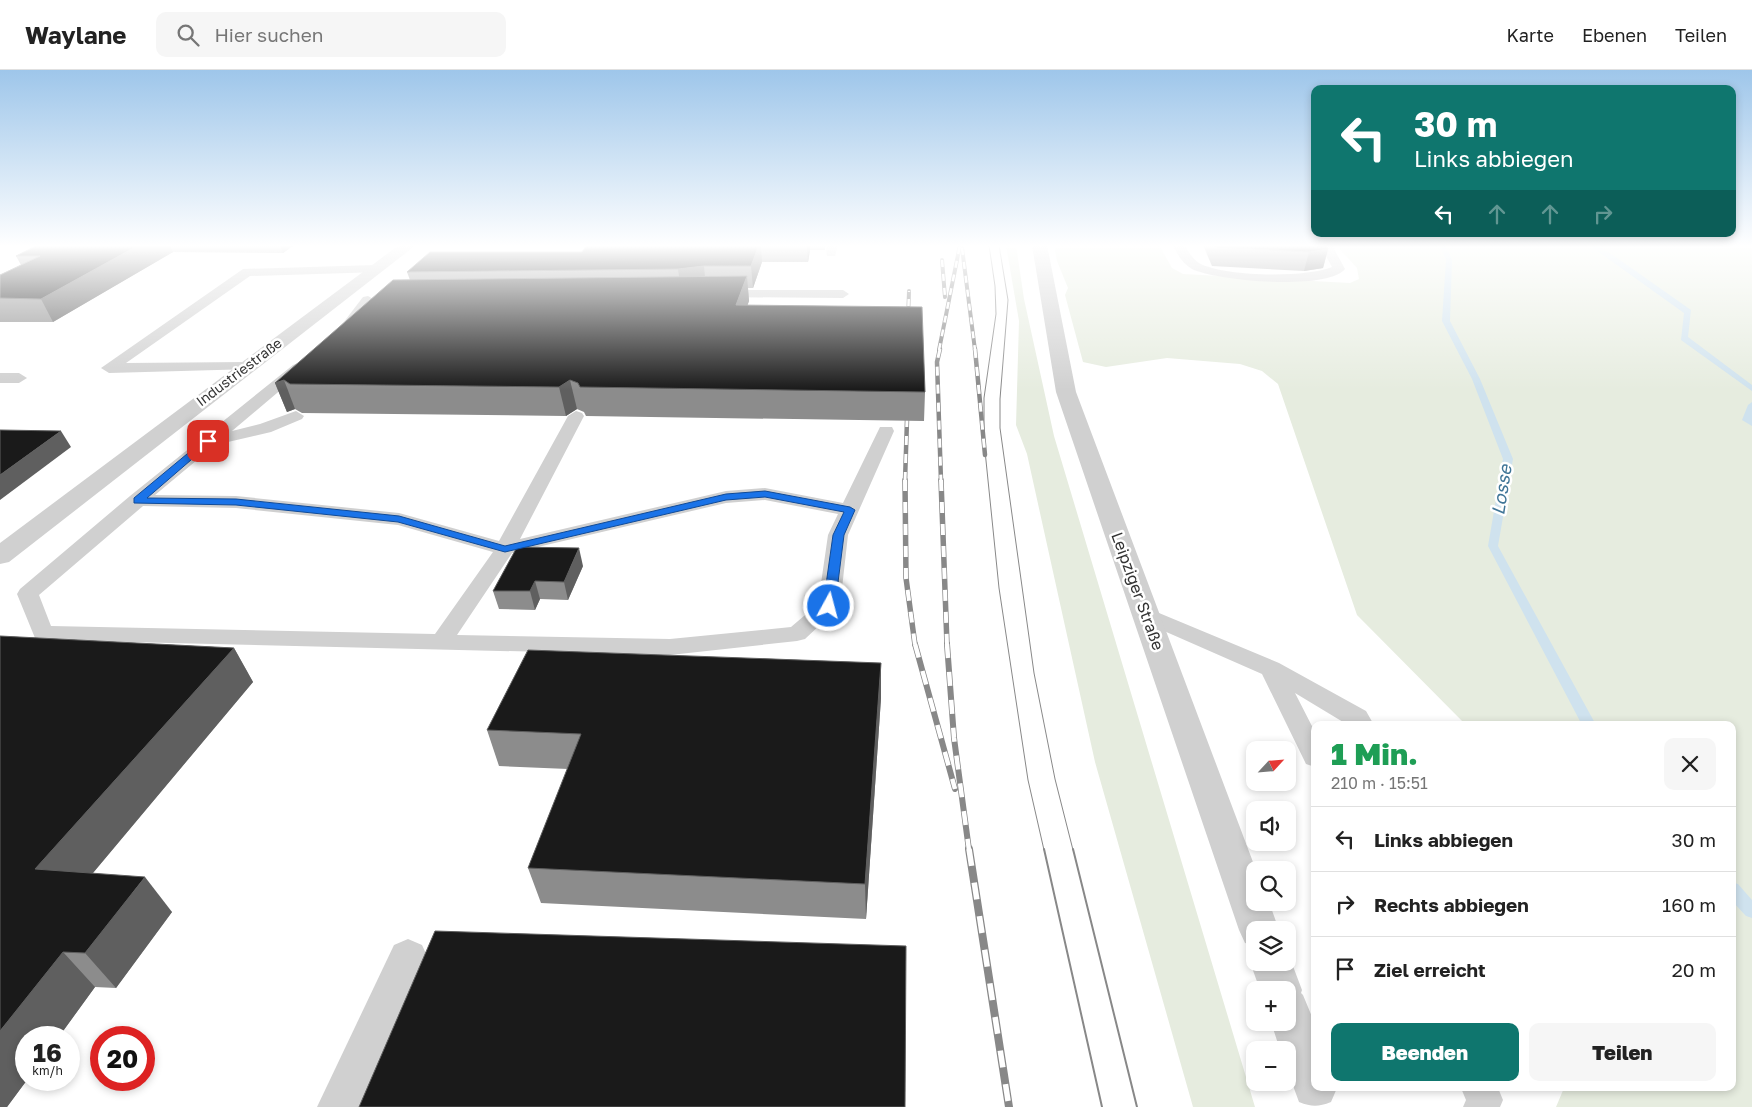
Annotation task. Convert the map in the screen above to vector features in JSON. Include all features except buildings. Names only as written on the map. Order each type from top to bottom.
[{"type":"street","name":"Leipziger Straße","points":[[1048,293],[1066,392],[1256,921]]},
{"type":"street","name":"Industriestraße","points":[[0,556],[342,295]]},
{"type":"street","points":[[340,1107],[408,958]]},
{"type":"street","points":[[1296,1031],[1311,1075]]},
{"type":"street","points":[[1316,1091],[1322,1107]]},
{"type":"lane","points":[[217,293],[109,368],[248,366]]},
{"type":"lane","points":[[706,294],[843,294]]},
{"type":"lane","points":[[342,295],[373,300],[348,328],[208,441],[28,594],[43,634],[670,647],[797,634],[829,606],[838,535],[886,431]]},
{"type":"lane","points":[[0,378],[19,378]]},
{"type":"lane","points":[[208,441],[265,428],[296,416]]},
{"type":"lane","points":[[441,642],[505,549],[576,416]]},
{"type":"lane","points":[[138,500],[236,502],[399,519],[505,549],[726,497],[765,494],[850,510]]},
{"type":"lane","points":[[1147,615],[1271,669],[1357,717],[1359,721]]},
{"type":"lane","points":[[1271,669],[1311,749]]},
{"type":"shaded area","points":[[1014,293],[1023,293],[1054,436],[1246,1077],[1246,1091],[1250,1091],[1255,1107],[1193,1107],[1095,762],[1027,454],[1016,425],[1019,321]]},
{"type":"shaded area","points":[[1066,293],[1752,293],[1752,1107],[1556,1107],[1563,1091],[1736,1091],[1736,721],[1462,721],[1357,615],[1278,384],[1262,371],[1240,364],[1167,358],[1106,367],[1083,362]]},
{"type":"waterway","name":"Losse","points":[[1447,293],[1446,321],[1476,379],[1508,459],[1493,546],[1587,721]]},
{"type":"waterway","points":[[1662,293],[1688,312],[1684,338],[1752,389]]},
{"type":"waterway","points":[[1752,405],[1746,420],[1752,423]]},
{"type":"waterway","name":"Losse","points":[[1736,893],[1752,911]]},
{"type":"tram line","points":[[995,293],[996,314],[984,398],[984,441],[999,588],[1028,780],[1044,850]]},
{"type":"tram line","points":[[1007,293],[1000,428],[1034,673],[1055,779],[1073,850]]},
{"type":"tram line","points":[[1044,849],[1102,1107]]},
{"type":"tram line","points":[[1073,849],[1137,1107]]},
{"type":"railway","points":[[908,320],[909,293]]},
{"type":"railway","points":[[939,350],[950,293]]},
{"type":"railway","points":[[968,293],[975,350]]},
{"type":"railway","points":[[940,349],[937,362],[941,481]]},
{"type":"railway","points":[[975,349],[985,455]]},
{"type":"railway","points":[[905,481],[907,420]]},
{"type":"railway","points":[[941,480],[947,645]]},
{"type":"railway","points":[[905,481],[906,578],[915,645]]},
{"type":"railway","points":[[915,644],[955,789]]},
{"type":"railway","points":[[947,644],[954,738],[969,850]]},
{"type":"railway","points":[[969,849],[1009,1107]]},
{"type":"route","points":[[208,441],[138,500],[236,502],[399,519],[505,549],[726,497],[765,494],[850,510],[838,535],[829,606]]}]
